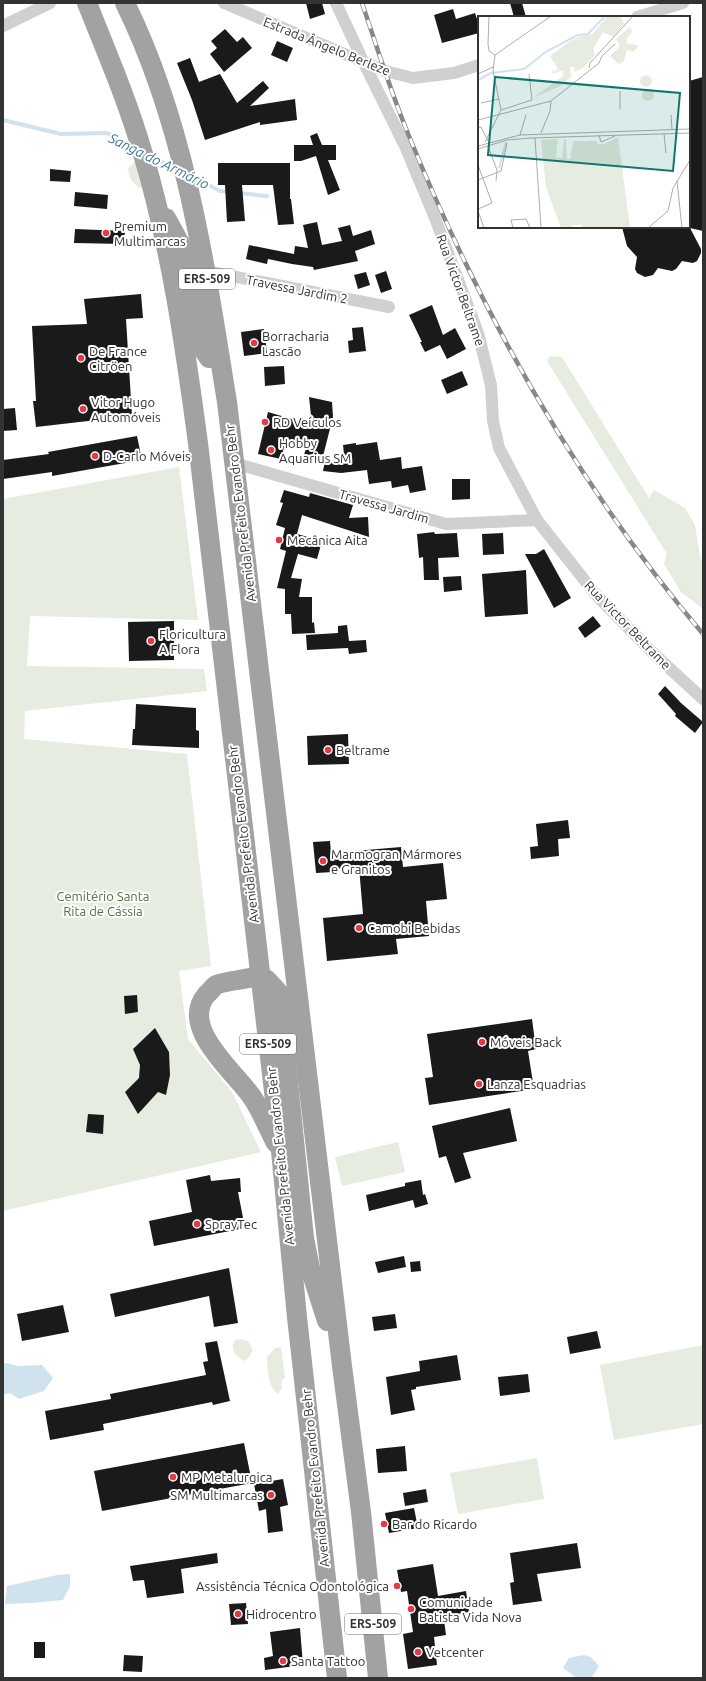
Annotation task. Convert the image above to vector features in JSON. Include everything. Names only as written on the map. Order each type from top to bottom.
[{"type":"highway","name":"Avenida Prefeito Evandro Behr","points":[[87,3],[118,77],[143,153],[156,201],[172,278],[189,375],[281,1152],[297,1317],[337,1678]]},
{"type":"highway","name":"Avenida Prefeito Evandro Behr","points":[[127,5],[164,100],[180,150],[206,270],[220,358],[360,1504],[378,1678]]},
{"type":"highway","points":[[156,201],[184,251],[203,349],[209,358],[220,358]]},
{"type":"highway","points":[[281,1152],[253,1098],[212,1050],[204,1036],[200,1011],[203,1000],[216,985],[260,976],[267,980],[279,993],[304,1238],[310,1268],[342,1366]]},
{"type":"street","points":[[3,26],[50,3]]},
{"type":"street","name":"Estrada Ângelo Berleze","points":[[224,3],[385,71],[413,78],[454,73],[478,65]]},
{"type":"street","name":"Rua Victor Beltrame","points":[[336,3],[405,146],[446,247],[478,333],[491,385],[493,421],[499,448],[537,520],[596,596],[654,654],[703,699]]},
{"type":"street","points":[[640,16],[683,3]]},
{"type":"street","name":"Travessa Jardim 2","points":[[206,270],[389,307]]},
{"type":"street","name":"Travessa Jardim","points":[[234,463],[446,524],[537,520]]},
{"type":"green space","points":[[136,161],[144,187],[139,188],[134,184],[130,177],[128,168]]},
{"type":"green space","points":[[550,356],[562,357],[649,498],[654,490],[685,508],[695,525],[700,557],[703,561],[703,609],[681,592],[664,564],[667,554],[547,361]]},
{"type":"green space","name":"Cemitério Santa Rita de Cássia","points":[[179,467],[198,620],[30,616],[27,666],[204,669],[207,691],[25,711],[24,739],[187,754],[211,966],[179,971],[188,1039],[232,1092],[261,1152],[3,1211],[3,499]]},
{"type":"green space","points":[[398,1142],[405,1172],[342,1186],[335,1157]]},
{"type":"green space","points":[[240,1339],[248,1341],[253,1350],[245,1361],[236,1355],[233,1350],[233,1343],[235,1340]]},
{"type":"green space","points":[[703,1345],[703,1424],[614,1440],[600,1365]]},
{"type":"green space","points":[[281,1347],[285,1378],[281,1381],[282,1388],[278,1394],[270,1382],[267,1357],[275,1348]]},
{"type":"green space","points":[[537,1458],[544,1499],[458,1514],[450,1473]]},
{"type":"water","points":[[7,1363],[18,1366],[42,1365],[53,1378],[44,1391],[19,1399],[10,1393],[3,1395],[3,1364]]},
{"type":"water","points":[[70,1574],[70,1586],[63,1600],[5,1604],[7,1586],[57,1575]]},
{"type":"water","points":[[584,1655],[591,1657],[599,1666],[592,1677],[577,1678],[563,1668],[569,1658]]},
{"type":"building","points":[[306,3],[322,3],[325,14],[310,19]]},
{"type":"building","points":[[510,3],[522,3],[526,16],[514,16]]},
{"type":"building","points":[[453,9],[456,19],[475,13],[478,22],[478,33],[442,43],[434,15]]},
{"type":"building","points":[[225,29],[237,42],[243,37],[252,48],[224,72],[210,54],[217,48],[211,41]]},
{"type":"building","points":[[277,41],[293,48],[287,62],[271,55]]},
{"type":"building","points":[[190,58],[199,82],[220,74],[237,103],[263,81],[269,88],[250,106],[295,99],[297,120],[260,125],[260,122],[205,140],[192,100],[177,63]]},
{"type":"building","points":[[703,77],[703,231],[690,228],[690,81]]},
{"type":"building","points":[[317,133],[322,145],[336,145],[336,160],[328,160],[340,190],[328,195],[316,156],[301,161],[294,161],[294,145],[313,145],[310,136]]},
{"type":"building","points":[[218,163],[290,163],[290,199],[294,224],[278,225],[273,185],[242,185],[245,221],[227,222],[225,185],[218,185]]},
{"type":"building","points":[[50,169],[71,171],[70,182],[50,181]]},
{"type":"building","points":[[75,192],[108,195],[107,209],[74,206]]},
{"type":"building","points":[[317,222],[322,245],[342,241],[338,228],[350,225],[353,236],[371,230],[375,244],[355,251],[358,261],[314,270],[313,267],[268,259],[267,264],[246,259],[249,245],[294,254],[295,246],[308,248],[303,225]]},
{"type":"building","points":[[622,228],[690,228],[701,249],[701,253],[697,261],[693,263],[682,261],[676,269],[672,271],[658,268],[653,275],[645,277],[637,273],[635,269],[637,257],[627,246]]},
{"type":"building","points":[[75,229],[125,231],[124,244],[74,243]]},
{"type":"building","points":[[386,271],[392,289],[381,293],[375,275]]},
{"type":"building","points":[[366,272],[370,285],[358,289],[354,275]]},
{"type":"building","name":"De France Citröen","points":[[141,294],[143,318],[126,319],[132,416],[36,427],[33,401],[36,401],[32,326],[87,324],[84,299]]},
{"type":"building","points":[[432,305],[443,335],[455,328],[466,349],[447,359],[440,345],[425,352],[420,342],[422,342],[409,315]]},
{"type":"building","points":[[363,327],[366,351],[349,353],[348,341],[353,340],[352,328]]},
{"type":"building","name":"Borracharia Lascão","points":[[264,329],[267,353],[244,356],[241,332]]},
{"type":"building","points":[[284,366],[285,384],[265,386],[264,367]]},
{"type":"building","points":[[462,371],[468,385],[447,394],[441,380]]},
{"type":"building","points":[[309,397],[332,402],[333,417],[322,460],[304,455],[307,445],[286,439],[281,459],[258,454],[268,412],[312,425]]},
{"type":"building","points":[[15,408],[17,430],[3,431],[3,409]]},
{"type":"building","name":"D-Carlo Móveis","points":[[137,436],[142,460],[52,476],[52,472],[3,479],[3,460],[49,454],[48,452]]},
{"type":"building","points":[[377,442],[380,460],[401,457],[402,469],[422,466],[426,490],[410,493],[408,485],[392,488],[391,481],[369,484],[367,470],[341,473],[323,471],[325,461],[345,463],[343,445]]},
{"type":"building","points":[[452,479],[470,479],[470,499],[452,500]]},
{"type":"building","points":[[284,490],[309,497],[310,493],[353,505],[349,518],[368,517],[369,537],[302,515],[297,534],[322,541],[317,559],[298,554],[291,578],[302,579],[299,597],[312,597],[312,623],[314,622],[315,633],[292,634],[291,614],[285,614],[285,589],[277,588],[286,551],[280,549],[285,528],[276,525],[283,503],[280,502]]},
{"type":"building","points":[[434,532],[435,534],[457,533],[459,557],[438,558],[439,580],[424,580],[423,557],[419,558],[417,534]]},
{"type":"building","points":[[503,533],[504,554],[483,555],[482,534]]},
{"type":"building","points":[[544,549],[571,598],[554,608],[525,554],[536,554]]},
{"type":"building","points":[[526,570],[528,614],[485,617],[482,574]]},
{"type":"building","points":[[461,576],[462,590],[444,592],[443,577]]},
{"type":"building","points":[[593,616],[601,626],[585,638],[578,628]]},
{"type":"building","name":"Floricultura A Flora","points":[[174,621],[174,660],[129,661],[128,622]]},
{"type":"building","points":[[347,625],[349,641],[366,640],[367,652],[349,654],[348,648],[307,650],[306,635],[338,633],[338,626]]},
{"type":"building","points":[[665,686],[681,703],[703,722],[695,733],[675,716],[676,714],[658,694]]},
{"type":"building","points":[[136,704],[196,708],[196,730],[199,731],[199,748],[132,745],[133,729],[135,729]]},
{"type":"building","name":"Beltrame","points":[[348,734],[349,764],[308,765],[307,736]]},
{"type":"building","points":[[568,820],[570,838],[558,839],[559,856],[531,859],[530,847],[538,846],[536,824]]},
{"type":"building","points":[[330,841],[331,853],[401,847],[403,867],[443,863],[447,899],[426,901],[429,936],[396,939],[398,954],[327,961],[323,918],[363,914],[359,867],[333,869],[333,872],[316,873],[313,842]]},
{"type":"building","points":[[137,995],[138,1012],[125,1014],[124,996]]},
{"type":"building","points":[[532,1019],[536,1049],[528,1051],[534,1089],[429,1105],[425,1078],[433,1077],[427,1034]]},
{"type":"building","points":[[155,1028],[169,1052],[170,1075],[166,1095],[158,1092],[138,1114],[125,1092],[139,1078],[140,1065],[133,1049]]},
{"type":"building","points":[[510,1108],[517,1141],[463,1153],[471,1178],[455,1183],[446,1156],[439,1158],[432,1126]]},
{"type":"building","points":[[88,1114],[104,1115],[103,1134],[86,1132]]},
{"type":"building","name":"SprayTec","points":[[210,1175],[211,1181],[240,1178],[241,1192],[238,1192],[245,1228],[154,1246],[149,1221],[192,1212],[186,1180]]},
{"type":"building","points":[[421,1180],[423,1195],[425,1194],[428,1204],[415,1208],[413,1200],[369,1211],[366,1195],[405,1186],[405,1183]]},
{"type":"building","points":[[404,1256],[406,1267],[378,1273],[375,1262]]},
{"type":"building","points":[[420,1261],[421,1271],[411,1272],[410,1262]]},
{"type":"building","points":[[229,1268],[238,1323],[214,1327],[209,1296],[115,1317],[110,1294]]},
{"type":"building","points":[[63,1305],[69,1332],[22,1341],[17,1314]]},
{"type":"building","points":[[395,1314],[397,1328],[374,1331],[372,1317]]},
{"type":"building","points":[[597,1331],[601,1348],[570,1354],[567,1337]]},
{"type":"building","points":[[217,1341],[230,1401],[213,1405],[212,1402],[103,1424],[104,1430],[50,1440],[45,1411],[111,1399],[110,1394],[206,1375],[203,1362],[208,1361],[205,1343]]},
{"type":"building","points":[[457,1355],[461,1380],[416,1387],[416,1389],[411,1390],[415,1410],[391,1415],[386,1377],[420,1371],[419,1361]]},
{"type":"building","points":[[528,1374],[530,1392],[500,1396],[498,1377]]},
{"type":"building","name":"MP Metalurgica","points":[[244,1443],[252,1483],[102,1511],[94,1471]]},
{"type":"building","points":[[405,1446],[407,1471],[378,1473],[376,1449]]},
{"type":"building","name":"SM Multimarcas","points":[[283,1479],[288,1505],[280,1507],[283,1531],[268,1533],[266,1509],[259,1511],[254,1484]]},
{"type":"building","points":[[426,1489],[428,1502],[405,1506],[403,1493]]},
{"type":"building","points":[[414,1508],[418,1528],[389,1533],[385,1513]]},
{"type":"building","points":[[577,1543],[581,1568],[537,1574],[542,1601],[513,1605],[510,1583],[514,1582],[510,1553]]},
{"type":"building","points":[[217,1553],[218,1563],[181,1569],[184,1593],[147,1598],[144,1580],[133,1581],[130,1566]]},
{"type":"building","points":[[433,1564],[438,1596],[466,1591],[469,1612],[451,1615],[451,1619],[444,1620],[446,1635],[434,1637],[437,1665],[408,1669],[403,1634],[413,1632],[407,1591],[401,1592],[397,1570]]},
{"type":"building","name":"Hidrocentro","points":[[246,1603],[248,1624],[231,1625],[229,1604]]},
{"type":"building","points":[[300,1628],[303,1665],[265,1670],[264,1658],[273,1656],[270,1632]]},
{"type":"building","points":[[34,1642],[45,1642],[45,1658],[34,1658]]},
{"type":"building","points":[[124,1655],[143,1656],[142,1672],[123,1671]]},
{"type":"waterway","name":"Sanga do Armário","points":[[3,120],[61,134],[107,133],[134,147]]},
{"type":"waterway","name":"Sanga do Armário","points":[[150,156],[176,169]]},
{"type":"waterway","name":"Sanga do Armário","points":[[193,177],[220,191],[231,192]]},
{"type":"waterway","name":"Sanga do Armário","points":[[238,193],[267,196]]},
{"type":"railway","points":[[362,3],[402,120],[437,203],[468,269],[501,333],[536,397],[574,459],[657,577],[703,634]]},
{"type":"place","name":"Premium Multimarcas","points":[[106,233]]},
{"type":"place","name":"Borracharia Lascão","points":[[254,343]]},
{"type":"place","name":"De France Citröen","points":[[81,358]]},
{"type":"place","name":"Vitor Hugo Automóveis","points":[[83,409]]},
{"type":"place","name":"RD Veículos","points":[[265,422]]},
{"type":"place","name":"Hobby Aquarius SM","points":[[271,450]]},
{"type":"place","name":"D-Carlo Móveis","points":[[95,456]]},
{"type":"place","name":"Mecânica Aita","points":[[279,540]]},
{"type":"place","name":"Floricultura A Flora","points":[[151,641]]},
{"type":"place","name":"Beltrame","points":[[328,750]]},
{"type":"place","name":"Marmogran Mármores e Granitos","points":[[323,861]]},
{"type":"place","name":"Camobi Bebidas","points":[[359,928]]},
{"type":"place","name":"Móveis Back","points":[[482,1042]]},
{"type":"place","name":"Lanza Esquadrias","points":[[479,1084]]},
{"type":"place","name":"SprayTec","points":[[197,1224]]},
{"type":"place","name":"MP Metalurgica","points":[[173,1477]]},
{"type":"place","name":"SM Multimarcas","points":[[271,1495]]},
{"type":"place","name":"Bar do Ricardo","points":[[384,1524]]},
{"type":"place","name":"Assistência Técnica Odontológica","points":[[397,1586]]},
{"type":"place","name":"Comunidade Batista Vida Nova","points":[[411,1609]]},
{"type":"place","name":"Hidrocentro","points":[[238,1614]]},
{"type":"place","name":"Vetcenter","points":[[418,1652]]},
{"type":"place","name":"Santa Tattoo","points":[[283,1661]]}]
